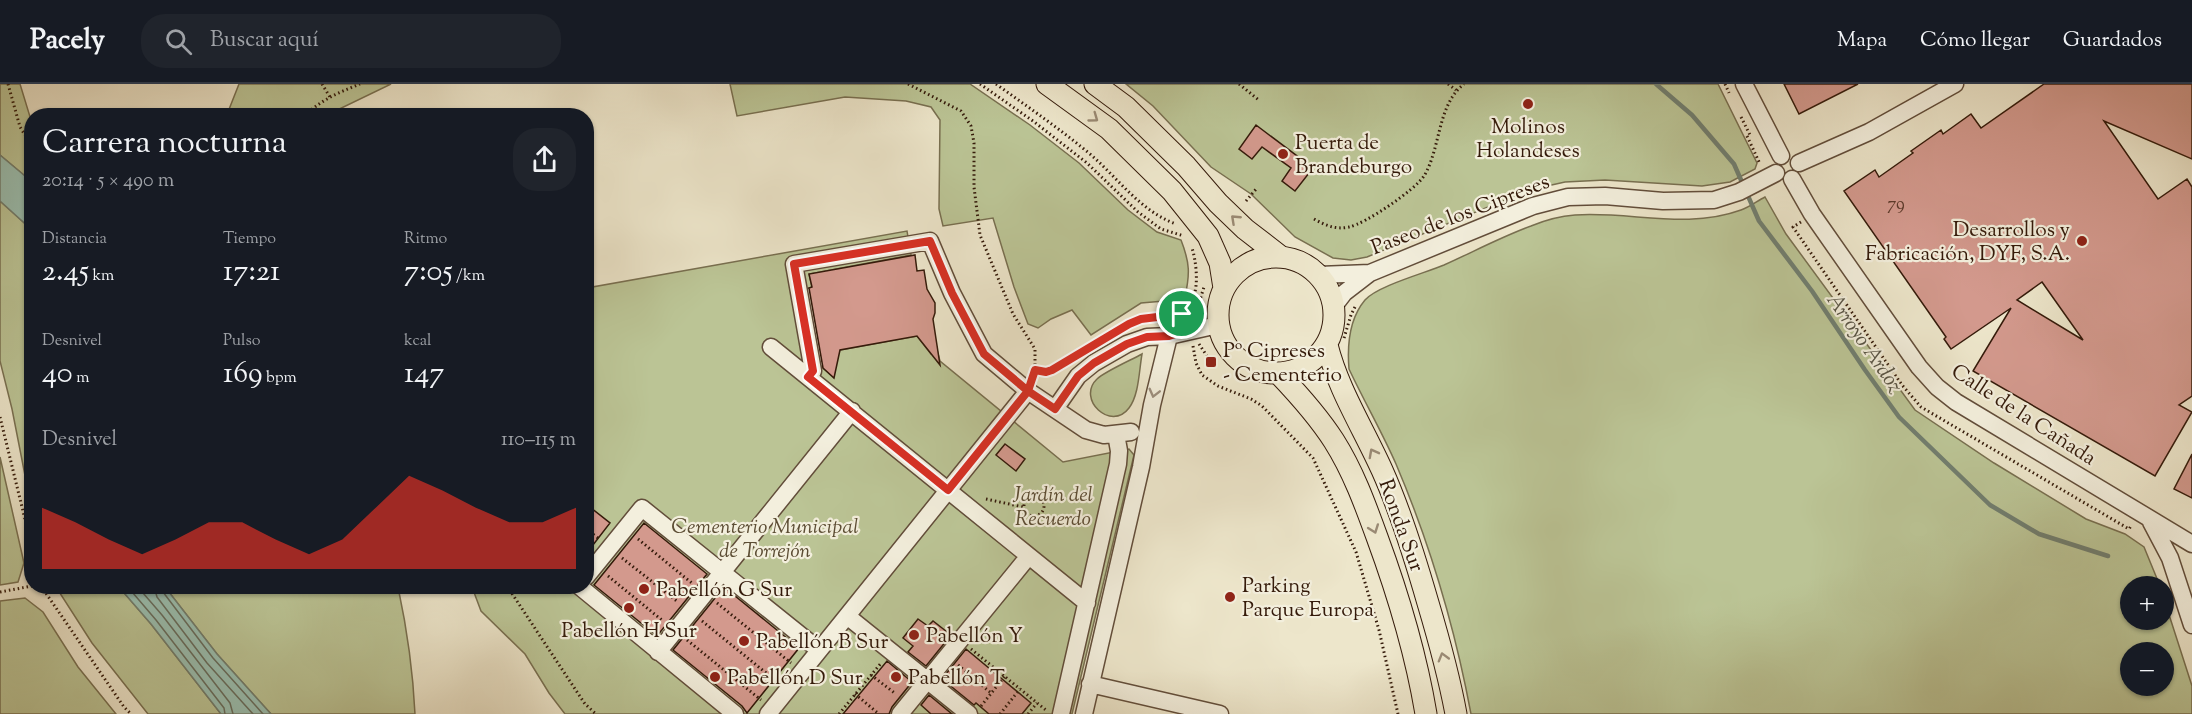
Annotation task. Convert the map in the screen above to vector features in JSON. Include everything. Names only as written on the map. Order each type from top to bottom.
[{"type":"main road","points":[[1047,84],[1109,129],[1172,191],[1208,236],[1220,263],[1214,284],[1218,306],[1218,325],[1223,341],[1233,355],[1246,366],[1262,372],[1279,374],[1298,370],[1335,343],[1334,306],[1329,289],[1319,275],[1301,262],[1280,256],[1245,229],[1126,107],[1095,84]]},
{"type":"main road","points":[[1214,284],[1258,259],[1280,256]]},
{"type":"main road","name":"Ronda Sur","points":[[1335,343],[1332,365],[1382,470],[1415,559],[1449,677],[1456,714]]},
{"type":"main road","name":"Ronda Sur","points":[[1279,374],[1309,405],[1335,443],[1360,488],[1390,573],[1421,685],[1426,714]]},
{"type":"street","points":[[1744,84],[1781,156]]},
{"type":"street","points":[[1799,163],[1869,132],[1955,84]]},
{"type":"street","points":[[1792,155],[1799,163],[1799,172],[1792,179],[1765,174],[1781,156],[1792,155]]},
{"type":"street","name":"Paseo de los Cipreses","points":[[1334,306],[1344,293],[1370,273],[1533,206],[1568,197],[1605,196],[1694,202],[1714,200],[1739,192],[1765,174]]},
{"type":"street","name":"Calle de la Cañada","points":[[1792,179],[1812,214],[1919,367],[1937,387],[1956,402],[2185,540],[2192,553]]},
{"type":"street","points":[[808,377],[813,371],[794,264],[930,241],[952,293],[984,354],[1028,391],[1086,430],[1104,435],[1124,433],[1062,714]]},
{"type":"street","name":"Paseo de los Cipreses","points":[[1319,275],[1370,273]]},
{"type":"street","points":[[1084,714],[1169,336],[1184,323],[1218,325]]},
{"type":"street","points":[[1055,409],[1078,376],[1094,363],[1127,344],[1147,337],[1169,336]]},
{"type":"street","points":[[771,347],[852,411],[953,485],[1028,557],[1087,603]]},
{"type":"street","points":[[768,714],[1028,391]]},
{"type":"street","points":[[658,652],[852,411]]},
{"type":"street","points":[[594,567],[642,508],[819,650]]},
{"type":"street","name":"Calle de la Cañada","points":[[2148,519],[2170,558],[2192,625]]},
{"type":"street","points":[[900,714],[1028,557]]},
{"type":"street","points":[[589,594],[735,714]]},
{"type":"street","points":[[847,616],[927,681],[974,710]]},
{"type":"street","points":[[1090,684],[1220,714]]},
{"type":"path","points":[[8,84],[20,127],[24,133]]},
{"type":"path","points":[[322,84],[330,97]]},
{"type":"path","points":[[312,108],[360,84]]},
{"type":"path","points":[[908,84],[961,111],[971,126],[974,143],[974,187],[980,235],[1013,314],[1035,350],[1035,370],[1028,391]]},
{"type":"path","points":[[980,84],[1033,120],[1087,163],[1138,212],[1161,229],[1185,236],[1190,243],[1196,260],[1193,298],[1183,307],[1184,323],[1196,363],[1202,375],[1218,386],[1251,399],[1262,406],[1313,458],[1356,552],[1379,630],[1398,714]]},
{"type":"path","points":[[996,84],[1092,156],[1143,206],[1163,220],[1180,226]]},
{"type":"path","points":[[1239,84],[1260,101]]},
{"type":"path","points":[[1448,84],[1456,90]]},
{"type":"path","points":[[1314,219],[1329,227],[1349,227],[1385,210],[1424,177],[1446,113],[1456,90],[1464,84]]},
{"type":"path","points":[[1747,136],[1765,174]]},
{"type":"path","points":[[1246,201],[1257,188]]},
{"type":"path","points":[[1184,323],[1198,306],[1204,291],[1214,284]]},
{"type":"path","points":[[1335,343],[1359,300]]},
{"type":"path","points":[[1119,330],[1141,319],[1184,323]]},
{"type":"path","points":[[1035,370],[1046,372],[1082,353]]},
{"type":"path","points":[[0,417],[24,515]]},
{"type":"path","points":[[953,485],[971,490],[988,500],[1023,507],[1029,516],[1040,515],[1044,506],[1039,497],[1033,496],[1028,497],[1023,507]]},
{"type":"path","points":[[594,535],[599,539]]},
{"type":"path","points":[[0,592],[24,588]]},
{"type":"path","points":[[46,594],[131,714]]},
{"type":"path","points":[[512,594],[585,704],[596,714]]},
{"type":"path","points":[[960,641],[1051,714]]},
{"type":"path","points":[[839,714],[890,651]]},
{"type":"path","points":[[947,657],[991,693]]},
{"type":"path","points":[[974,710],[1005,676]]},
{"type":"path","points":[[1000,714],[1020,689]]},
{"type":"path","points":[[855,694],[879,714]]},
{"type":"path","points":[[1028,714],[1037,703]]},
{"type":"green space","points":[[0,84],[20,84],[27,108],[24,108],[24,175],[0,155]]},
{"type":"green space","points":[[239,84],[391,84],[341,108],[230,108]]},
{"type":"green space","points":[[730,84],[970,84],[1030,125],[1079,163],[1128,210],[1157,232],[1181,240],[1188,268],[1185,297],[1141,303],[1091,335],[1072,310],[1051,319],[1038,328],[1028,324],[993,218],[943,226],[939,209],[940,120],[931,107],[906,101],[845,97],[737,116]]},
{"type":"green space","points":[[1126,84],[1718,84],[1757,163],[1755,169],[1730,182],[1702,186],[1605,180],[1565,182],[1529,190],[1367,257],[1351,260],[1333,258],[1295,237],[1251,194],[1211,167],[1153,106]]},
{"type":"green space","points":[[1765,197],[1786,234],[1915,410],[1994,463],[2086,519],[2125,534],[2144,547],[2156,576],[2120,576],[2120,630],[2174,630],[2192,686],[2192,714],[1471,714],[1449,618],[1420,525],[1391,452],[1349,369],[1350,333],[1355,315],[1365,300],[1390,285],[1444,265],[1509,235],[1552,219],[1596,214],[1700,219],[1720,216],[1747,207]]},
{"type":"green space","points":[[0,201],[24,223],[24,470],[0,361]]},
{"type":"green space","name":"Cementerio Municipal de Torrejón","points":[[907,231],[911,255],[809,274],[812,287],[806,289],[820,365],[830,374],[840,350],[917,336],[931,354],[937,350],[940,361],[1063,462],[1129,449],[1134,455],[1072,714],[565,714],[525,654],[481,611],[475,594],[594,594],[594,287]]},
{"type":"green space","points":[[1142,354],[1137,390],[1129,408],[1122,414],[1105,415],[1093,403],[1092,387],[1100,376]]},
{"type":"green space","points":[[0,457],[24,563],[18,582],[0,585]]},
{"type":"green space","points":[[60,594],[125,594],[221,714],[148,714],[92,643]]},
{"type":"green space","points":[[170,594],[399,594],[409,650],[415,714],[271,714],[217,654]]},
{"type":"green space","points":[[25,598],[43,612],[78,667],[116,714],[0,714],[0,601]]},
{"type":"water","points":[[0,155],[24,175],[24,223],[0,201]]},
{"type":"water","points":[[125,594],[170,594],[217,654],[271,714],[221,714]]},
{"type":"building","points":[[1784,84],[1858,84],[1799,114]]},
{"type":"building","points":[[2044,84],[2192,84],[2192,159],[2104,121],[2158,199],[2187,179],[2192,187],[2192,396],[2179,405],[2192,412],[2155,476],[1973,371],[2011,308],[1951,349],[1944,339],[1946,337],[1844,191],[1875,170],[1879,177],[1941,130],[1943,134],[1971,114],[1981,128]],"holes":[[[2042,282],[2083,340],[2017,300]]]},
{"type":"building","name":"Puerta de Brandeburgo","points":[[1256,125],[1313,168],[1295,191],[1282,181],[1291,168],[1262,147],[1252,159],[1239,149]]},
{"type":"building","points":[[915,255],[917,271],[924,270],[927,289],[935,303],[933,319],[940,365],[917,336],[840,350],[834,378],[823,368],[809,288],[812,287],[809,274]]},
{"type":"building","points":[[1005,444],[1025,459],[1016,471],[996,455]]},
{"type":"building","points":[[2192,454],[2192,498],[2174,489]]},
{"type":"building","points":[[594,510],[610,523],[594,544]]},
{"type":"building","points":[[644,523],[707,574],[657,636],[594,585]]},
{"type":"building","points":[[724,587],[799,648],[747,713],[742,706],[673,650]]},
{"type":"building","points":[[918,619],[928,626],[933,621],[951,635],[926,666],[908,652],[913,646],[903,638]]},
{"type":"building","points":[[966,649],[1031,703],[1022,714],[989,714],[942,679]]},
{"type":"building","points":[[887,661],[912,682],[889,714],[843,714]]},
{"type":"building","points":[[929,695],[952,714],[931,714],[921,705]]},
{"type":"waterway","name":"Arroyo Ardoz","points":[[1656,84],[1692,115],[1734,164],[1759,221],[1812,291],[1899,417],[1990,505],[2039,534],[2108,556]]},
{"type":"place","name":"Molinos Holandeses","points":[[1528,104]]},
{"type":"place","name":"Puerta de Brandeburgo","points":[[1283,154]]},
{"type":"place","name":"Desarrollos y Fabricación, DYF, S.A.","points":[[2082,241]]},
{"type":"place","name":"Pº Cipreses - Cementerio","points":[[1211,362]]},
{"type":"place","name":"Pabellón G Sur","points":[[644,589]]},
{"type":"place","name":"Parking Parque Europa","points":[[1230,597]]},
{"type":"place","name":"Pabellón H Sur","points":[[629,608]]},
{"type":"place","name":"Pabellón Y","points":[[914,635]]},
{"type":"place","name":"Pabellón B Sur","points":[[744,641]]},
{"type":"place","name":"Pabellón D Sur","points":[[715,677]]},
{"type":"place","name":"Pabellón T","points":[[896,677]]},
{"type":"route","points":[[1182,314],[1141,319],[1052,370],[1046,372],[1035,370],[1028,391],[984,354],[952,293],[930,241],[794,264],[813,371],[808,377],[948,490],[1028,391],[1055,409],[1078,376],[1094,363],[1127,344],[1147,337],[1169,336],[1185,331],[1182,314]]},
{"type":"park label","name":"Jardín del Recuerdo","points":[[1053,506]]}]
